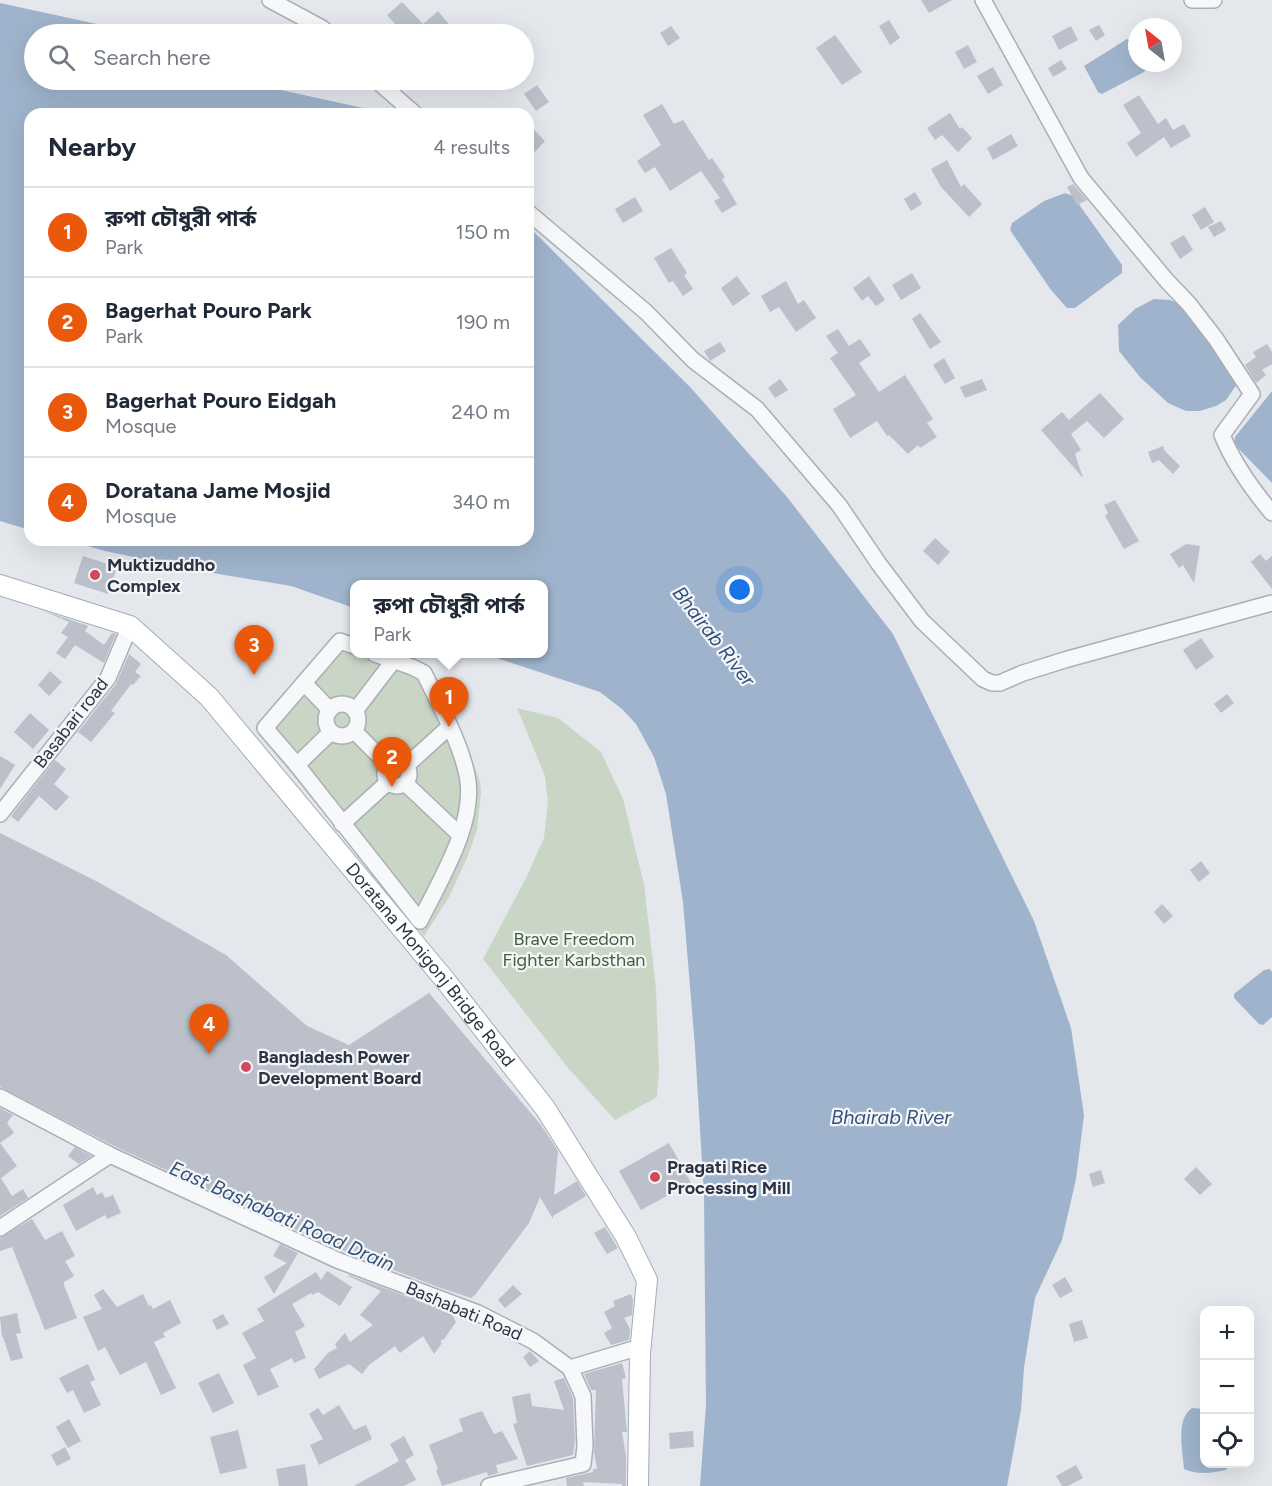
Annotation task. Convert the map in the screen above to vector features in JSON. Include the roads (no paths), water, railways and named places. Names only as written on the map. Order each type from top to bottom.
[{"type":"main road","name":"Doratana Monigonj Bridge Road","points":[[0,585],[130,626],[209,697],[445,981],[545,1108],[626,1237],[647,1280],[640,1347],[638,1486]]},
{"type":"street","points":[[270,0],[315,24]]},
{"type":"street","points":[[983,0],[1081,178],[1189,304],[1216,339],[1252,394],[1222,435],[1231,457],[1272,513]]},
{"type":"street","points":[[1192,0],[1214,0]]},
{"type":"street","points":[[388,90],[409,108]]},
{"type":"street","points":[[534,217],[646,312],[693,360],[757,408],[839,506],[922,621],[983,679],[1000,683],[1068,659],[1272,603]]},
{"type":"street","name":"Basabari road","points":[[0,813],[108,678],[130,626]]},
{"type":"street","points":[[350,645],[340,641],[265,728],[420,921],[460,835],[468,802],[468,776],[449,727],[424,674],[388,658]]},
{"type":"street","points":[[355,711],[394,660]]},
{"type":"street","points":[[304,683],[330,710]]},
{"type":"street","points":[[340,704],[351,707],[358,721],[354,731],[344,736],[331,732],[326,720],[330,710],[340,704]]},
{"type":"street","points":[[406,766],[449,727]]},
{"type":"street","points":[[354,731],[389,766]]},
{"type":"street","points":[[297,765],[331,732]]},
{"type":"street","points":[[397,763],[406,766],[409,775],[405,783],[396,786],[388,782],[385,774],[389,766],[397,763]]},
{"type":"street","points":[[342,824],[388,782]]},
{"type":"street","points":[[405,783],[460,835]]},
{"type":"street","name":"Bashabati Road","points":[[0,1097],[110,1155],[337,1260],[478,1313],[533,1341],[570,1368],[583,1396],[585,1446],[583,1464],[489,1486]]},
{"type":"street","points":[[0,1228],[110,1155]]},
{"type":"street","points":[[570,1368],[640,1347]]},
{"type":"water","points":[[0,3],[97,24],[24,24],[24,90],[281,90],[363,108],[24,108],[24,528],[0,521]]},
{"type":"water","points":[[1127,39],[1128,72],[1144,72],[1102,94],[1098,92],[1084,66]]},
{"type":"water","points":[[1065,193],[1073,196],[1122,265],[1122,273],[1075,308],[1067,308],[1051,290],[1010,230],[1012,223],[1044,201]]},
{"type":"water","name":"Bhairab River","points":[[534,232],[691,388],[787,497],[893,634],[1034,921],[1071,1028],[1084,1115],[1076,1179],[1062,1240],[1035,1298],[1024,1368],[1021,1410],[1007,1486],[700,1486],[706,1405],[704,1195],[683,902],[666,794],[654,757],[636,724],[622,709],[600,692],[496,658],[548,658],[548,580],[350,580],[350,607],[291,586],[195,570],[88,546],[534,546]]},
{"type":"water","points":[[1154,299],[1170,300],[1185,307],[1226,357],[1237,384],[1226,400],[1200,411],[1186,411],[1168,403],[1140,377],[1119,351],[1118,325],[1135,309]]},
{"type":"water","points":[[1272,391],[1272,483],[1234,444],[1235,437]]},
{"type":"water","points":[[1270,969],[1272,972],[1272,1017],[1263,1025],[1259,1024],[1234,998],[1234,994],[1264,970]]},
{"type":"water","points":[[1192,1408],[1200,1409],[1200,1468],[1227,1468],[1226,1470],[1199,1473],[1184,1469],[1182,1428],[1187,1413]]},
{"type":"place","name":"Muktizuddho Complex","points":[[95,575]]},
{"type":"place","name":"Bagerhat Pouro Eidgah","points":[[254,675]]},
{"type":"place","name":"রুপা চৌধুরী পার্ক","points":[[449,727]]},
{"type":"place","name":"Bagerhat Pouro Park","points":[[392,787]]},
{"type":"place","name":"Doratana Jame Mosjid","points":[[209,1054]]},
{"type":"place","name":"Bangladesh Power Development Board","points":[[246,1067]]},
{"type":"place","name":"Pragati Rice Processing Mill","points":[[655,1177]]},
{"type":"park label","name":"Brave Freedom Fighter Karbsthan","points":[[574,949]]},
{"type":"water label","name":"East Bashabati Road Drain","points":[[282,1216]]}]
